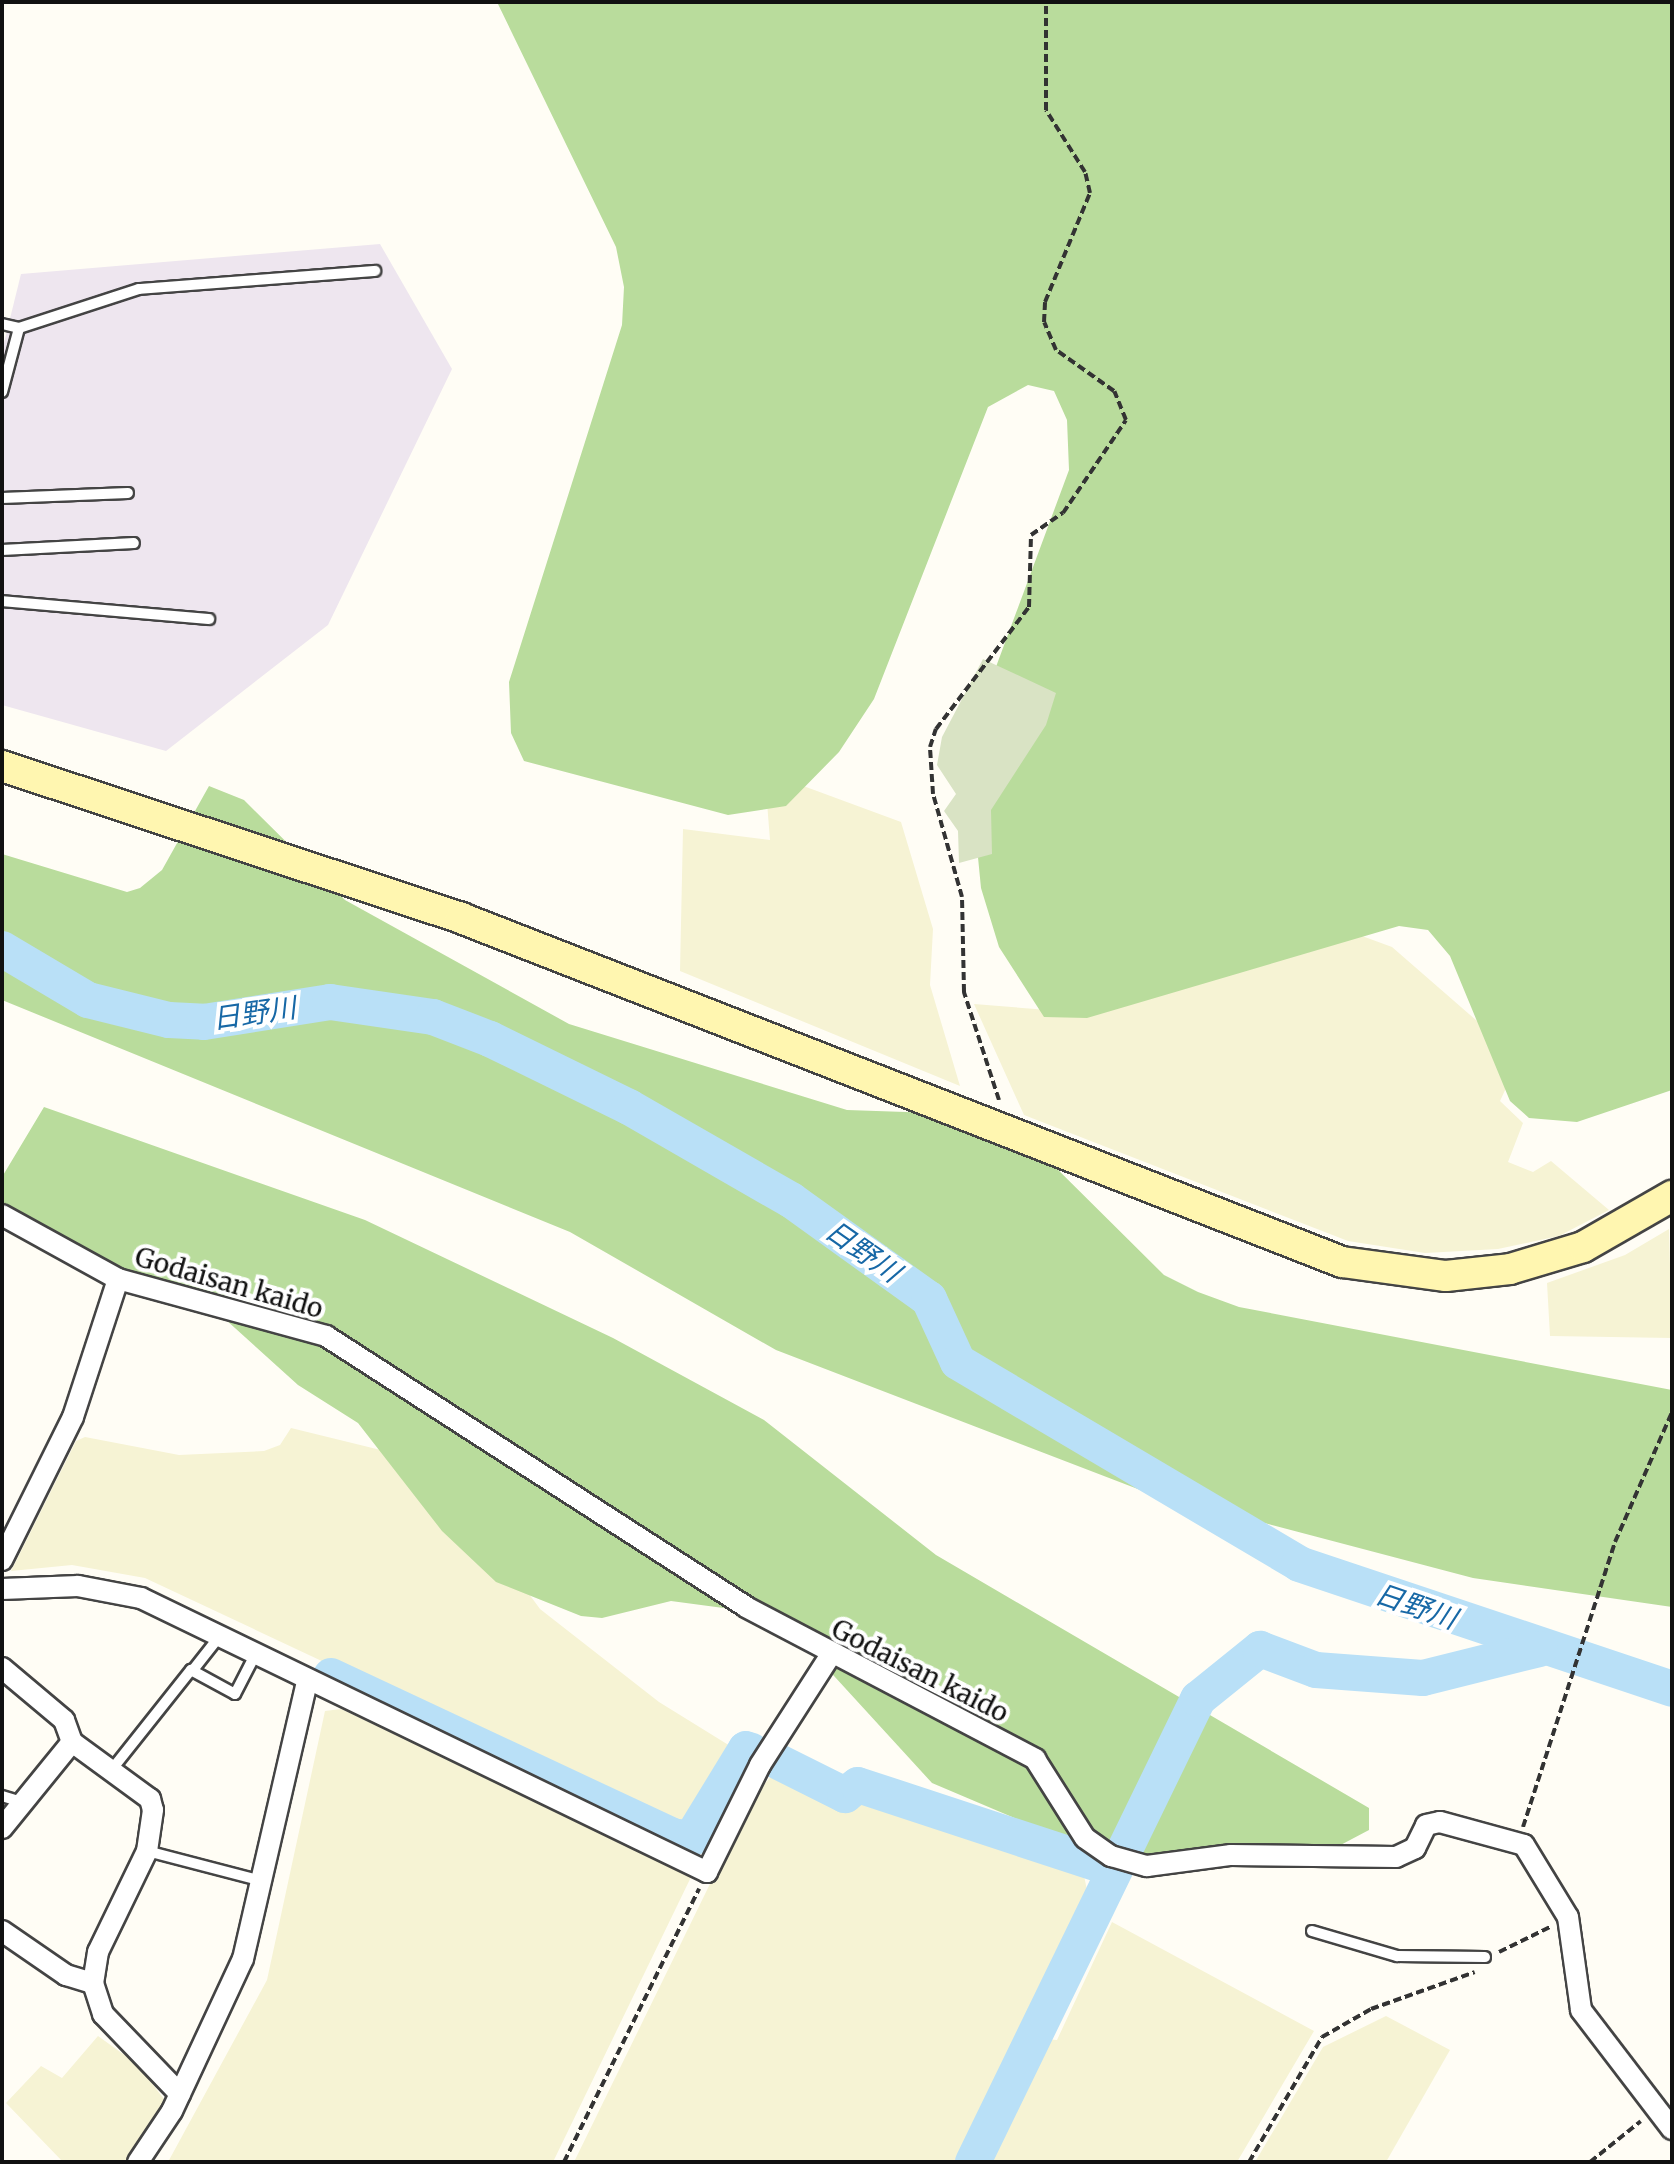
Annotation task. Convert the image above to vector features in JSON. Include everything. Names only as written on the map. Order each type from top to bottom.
[{"type":"street","points":[[2,766],[461,918],[1342,1262],[1411,1273],[1478,1273],[1544,1259],[1608,1236],[1672,1196]]},
{"type":"street","name":"Godaisan kaido","points":[[2,1215],[118,1279],[326,1336],[830,1656],[1035,1759],[1085,1838],[1120,1859],[1396,1857],[1415,1848],[1426,1825],[1440,1822],[1524,1845]]},
{"type":"street","points":[[2,1560],[73,1417],[118,1279]]},
{"type":"street","points":[[2,1589],[112,1591],[219,1637],[254,1657],[707,1872],[760,1765],[830,1656]]},
{"type":"street","points":[[2,1668],[64,1720],[72,1742],[108,1774],[150,1799],[147,1851],[98,1952],[93,1983],[103,2014],[180,2094]]},
{"type":"street","points":[[138,2162],[180,2094],[243,1959],[264,1882],[307,1682]]},
{"type":"street","points":[[2,1828],[12,1799],[72,1742]]},
{"type":"street","points":[[1524,1845],[1568,1917],[1581,2010],[1672,2129]]},
{"type":"street","points":[[2,1931],[66,1975],[93,1983]]},
{"type":"lane","points":[[2,324],[19,328],[139,289],[375,271]]},
{"type":"lane","points":[[2,392],[19,328]]},
{"type":"lane","points":[[2,498],[128,493]]},
{"type":"lane","points":[[2,550],[134,543]]},
{"type":"lane","points":[[2,601],[209,619]]},
{"type":"lane","points":[[108,1774],[219,1637]]},
{"type":"lane","points":[[193,1670],[235,1694],[254,1657]]},
{"type":"lane","points":[[147,1851],[264,1882]]},
{"type":"lane","points":[[1312,1931],[1397,1956],[1485,1957]]},
{"type":"path","points":[[1010,1133],[964,992],[962,897],[933,794],[930,747],[936,729],[1029,607],[1031,535],[1063,513],[1126,420],[1114,391],[1056,350],[1044,322],[1090,193],[1044,100],[1046,2]]},
{"type":"path","points":[[1524,1845],[1532,1794],[1615,1542],[1672,1412]]},
{"type":"path","points":[[564,2162],[707,1872]]},
{"type":"path","points":[[1249,2162],[1322,2037],[1371,2009],[1464,1981],[1485,1957],[1568,1917]]},
{"type":"path","points":[[1590,2162],[1656,2108]]},
{"type":"shaded area","points":[[380,244],[452,369],[328,625],[166,751],[2,705],[2,351],[21,274]]},
{"type":"shaded area","points":[[779,777],[901,822],[933,929],[930,985],[960,1086],[680,971],[683,829],[770,840],[766,790]]},
{"type":"shaded area","points":[[1332,925],[1392,947],[1492,1034],[1513,1073],[1500,1101],[1523,1123],[1508,1162],[1533,1172],[1551,1161],[1609,1210],[1559,1236],[1498,1249],[1425,1253],[1348,1241],[1024,1115],[974,1004],[1048,1010]]},
{"type":"shaded area","points":[[1669,1229],[1672,1338],[1550,1336],[1547,1283],[1625,1255]]},
{"type":"shaded area","points":[[291,1428],[401,1455],[502,1557],[540,1609],[659,1702],[735,1749],[689,1824],[678,1828],[145,1578],[72,1565],[11,1571],[76,1441],[85,1437],[179,1455],[264,1451],[280,1445]]},
{"type":"shaded area","points":[[341,1709],[692,1875],[553,2162],[168,2162],[267,1980],[325,1711]]},
{"type":"shaded area","points":[[774,1773],[839,1811],[864,1799],[1083,1871],[1087,1890],[956,2162],[574,2162],[751,1800]]},
{"type":"shaded area","points":[[1112,1922],[1314,2031],[1237,2162],[986,2162],[1045,2039],[1057,2040]]},
{"type":"shaded area","points":[[1386,2016],[1450,2050],[1386,2162],[1255,2162],[1323,2047]]},
{"type":"shaded area","points":[[98,2036],[137,2064],[167,2103],[127,2162],[63,2162],[6,2103],[41,2066],[62,2078]]},
{"type":"green space","points":[[497,2],[1672,2],[1672,1090],[1577,1122],[1529,1118],[1510,1101],[1450,956],[1428,930],[1399,926],[1087,1018],[1044,1017],[999,947],[981,888],[967,745],[1069,470],[1067,420],[1054,391],[1028,385],[988,407],[874,699],[839,752],[786,806],[728,815],[524,761],[511,733],[509,682],[622,325],[624,287],[616,247]]},
{"type":"green space","points":[[983,659],[1056,693],[1046,725],[991,810],[992,854],[959,863],[958,831],[944,811],[956,794],[937,765],[942,737]]},
{"type":"green space","points":[[209,786],[244,800],[345,900],[569,1024],[847,1110],[935,1113],[1035,1147],[1164,1275],[1198,1292],[1239,1307],[1672,1390],[1672,1607],[1473,1578],[1143,1491],[776,1350],[570,1232],[2,1000],[2,854],[127,892],[140,888],[162,870]]},
{"type":"green space","points":[[44,1107],[365,1220],[613,1338],[764,1420],[936,1555],[1369,1808],[1369,1830],[1333,1849],[1102,1855],[932,1783],[813,1653],[731,1609],[671,1601],[602,1618],[581,1616],[496,1582],[442,1531],[358,1423],[298,1385],[194,1291],[109,1267],[2,1207],[2,1177]]},
{"type":"waterway","name":"日野川","points":[[2,949],[88,1000],[169,1020],[204,1022],[330,1002],[433,1017],[490,1039],[629,1107],[791,1200],[929,1299],[958,1362],[1299,1564],[1672,1689]]},
{"type":"waterway","points":[[973,2162],[1198,1699],[1260,1649],[1316,1670],[1423,1678],[1539,1649]]},
{"type":"waterway","points":[[331,1676],[672,1836],[691,1839],[746,1749],[752,1751]]},
{"type":"waterway","points":[[771,1758],[845,1795],[858,1785],[1113,1869]]}]
